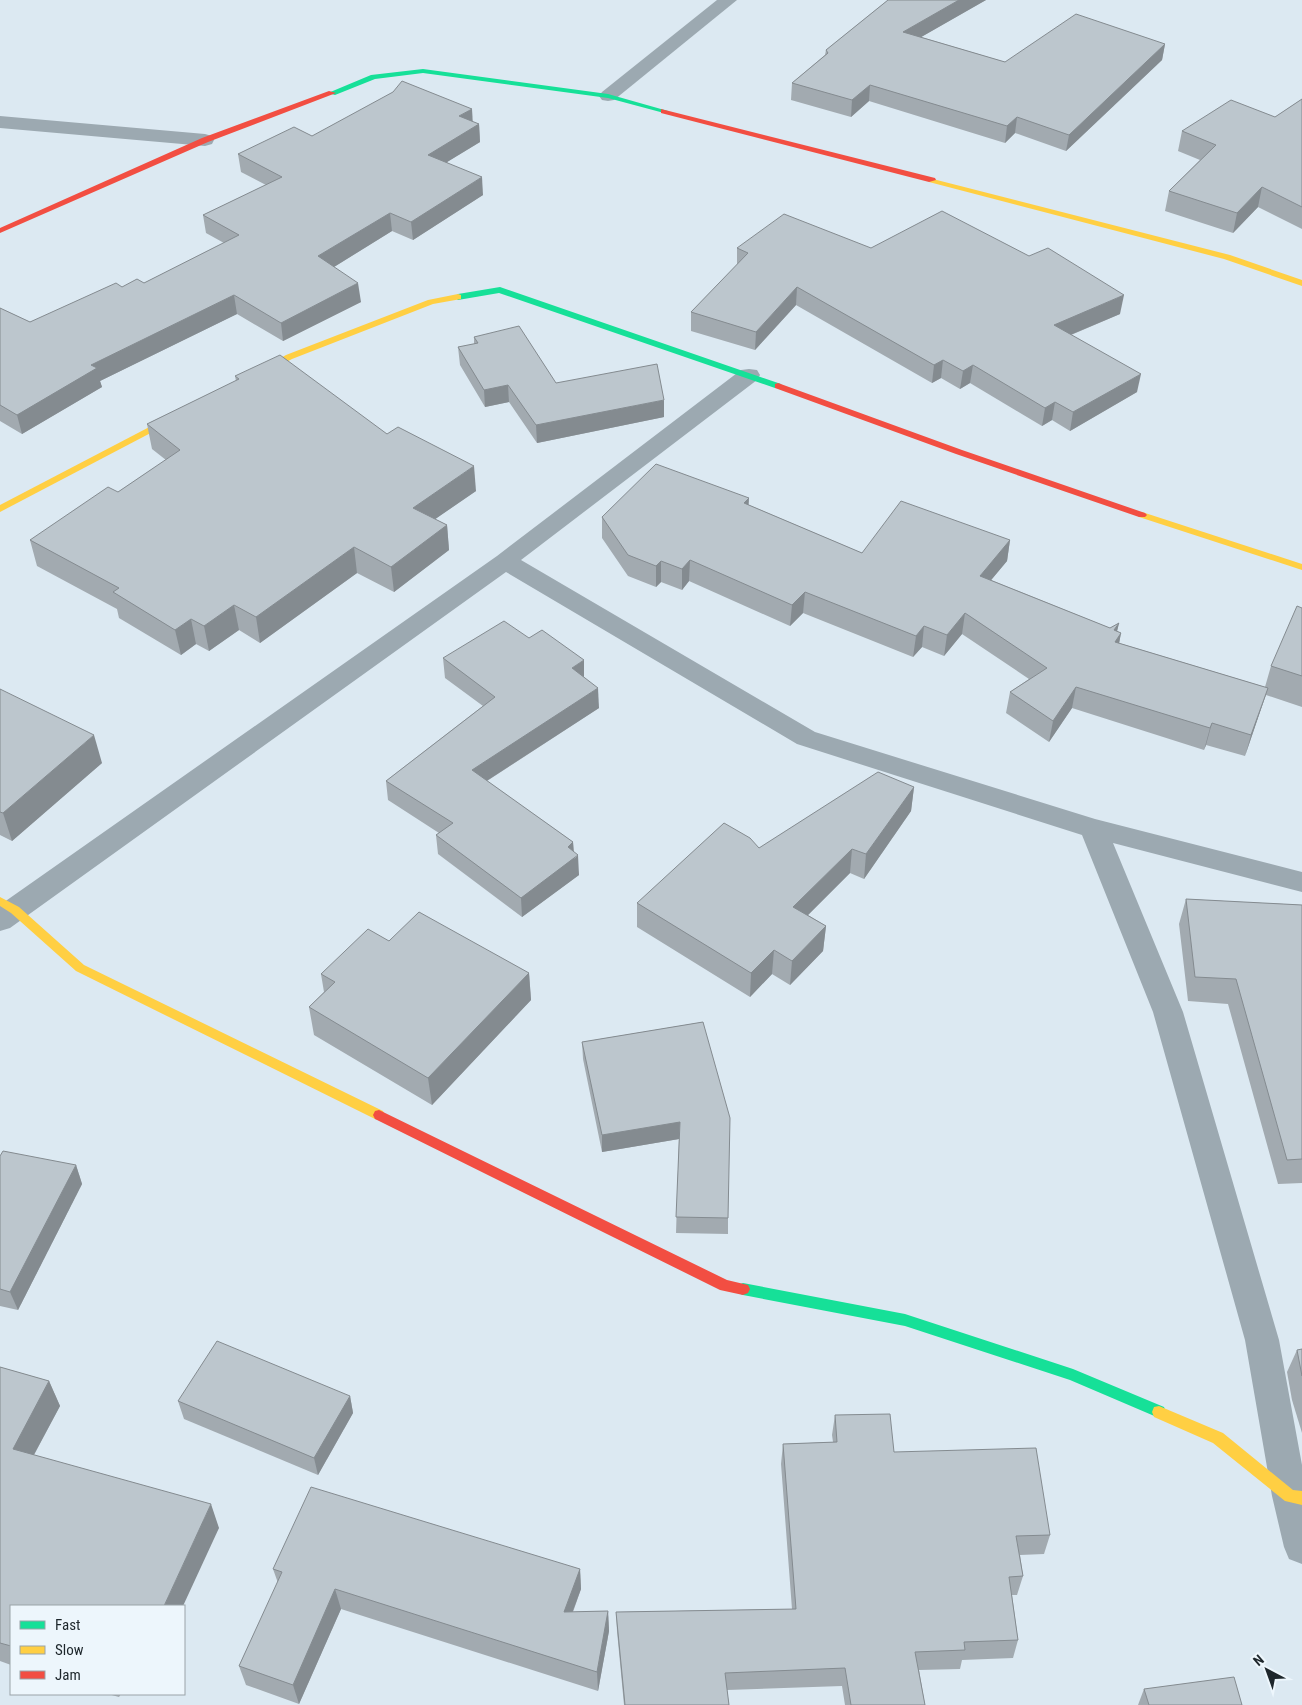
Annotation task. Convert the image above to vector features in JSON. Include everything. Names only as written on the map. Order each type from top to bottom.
[{"type":"street","points":[[608,96],[728,0]]},
{"type":"street","points":[[0,231],[205,140],[374,77],[423,71],[608,96],[1227,257],[1302,283]]},
{"type":"street","points":[[0,122],[205,140]]},
{"type":"street","points":[[237,384],[290,357],[431,302],[500,290],[749,375],[986,462],[1302,567]]},
{"type":"street","points":[[749,375],[505,561],[5,911],[80,968],[725,1286],[905,1320],[1073,1375],[1218,1438],[1296,1497]]},
{"type":"street","points":[[0,509],[193,407]]},
{"type":"street","points":[[505,561],[806,738],[1093,828],[1302,882]]},
{"type":"street","points":[[1093,828],[1168,1012],[1262,1340],[1296,1497],[1302,1547]]},
{"type":"building","points":[[888,0],[959,0],[903,32],[1005,62],[1076,14],[1165,44],[1069,135],[1017,117],[1007,126],[870,85],[852,100],[792,83],[828,53],[826,50]]},
{"type":"building","points":[[402,81],[472,109],[459,116],[479,124],[428,155],[482,177],[411,222],[390,213],[318,256],[358,283],[281,323],[234,295],[91,365],[97,368],[17,415],[0,405],[0,308],[30,322],[116,283],[122,287],[137,279],[144,283],[239,235],[203,215],[282,177],[238,154],[294,127],[312,136],[393,92]]},
{"type":"building","points":[[1302,99],[1302,207],[1262,187],[1237,213],[1169,191],[1216,145],[1182,131],[1231,100],[1275,117]]},
{"type":"building","points":[[942,211],[1029,256],[1048,248],[1124,295],[1054,325],[1141,374],[1073,412],[1055,402],[1045,408],[973,365],[963,371],[943,360],[934,365],[797,287],[756,332],[691,312],[748,253],[737,248],[784,214],[871,248]]},
{"type":"building","points":[[519,326],[556,383],[657,364],[664,400],[536,425],[508,385],[484,390],[458,347],[478,343],[474,337]]},
{"type":"building","points":[[280,355],[387,434],[398,427],[474,466],[413,508],[447,525],[391,567],[354,547],[256,617],[234,605],[204,626],[191,619],[175,630],[113,592],[119,588],[30,540],[108,487],[118,492],[180,450],[147,424],[239,379],[235,376]]},
{"type":"building","points":[[656,464],[749,498],[744,503],[862,553],[901,501],[1010,540],[980,576],[1110,628],[1119,623],[1114,630],[1121,633],[1115,642],[1268,688],[1251,735],[1212,723],[1210,728],[1076,687],[1053,721],[1010,692],[1047,668],[965,613],[947,635],[924,626],[916,636],[805,592],[792,605],[690,560],[682,569],[661,561],[656,566],[628,555],[602,517]]},
{"type":"building","points":[[1297,606],[1302,608],[1302,676],[1271,666]]},
{"type":"building","points":[[504,621],[529,638],[542,630],[584,660],[572,668],[598,688],[472,770],[573,842],[568,847],[578,855],[521,898],[436,835],[453,823],[386,781],[495,697],[443,658]]},
{"type":"building","points":[[0,689],[94,735],[3,813],[0,812]]},
{"type":"building","points":[[878,772],[914,787],[866,854],[852,849],[793,907],[826,926],[792,961],[774,950],[751,973],[637,903],[724,823],[750,838],[759,848]]},
{"type":"building","points":[[1186,899],[1302,905],[1302,1159],[1287,1160],[1236,979],[1195,977]]},
{"type":"building","points":[[419,912],[529,973],[428,1078],[309,1007],[335,982],[321,974],[368,929],[389,941]]},
{"type":"building","points":[[703,1022],[730,1118],[728,1218],[676,1217],[680,1122],[602,1135],[582,1042]]},
{"type":"building","points":[[3,1151],[76,1165],[10,1292],[0,1289],[0,1156]]},
{"type":"building","points":[[217,1341],[350,1396],[314,1458],[178,1401]]},
{"type":"building","points":[[1302,1349],[1302,1376],[1297,1350]]},
{"type":"building","points":[[0,1367],[49,1381],[13,1449],[211,1504],[164,1605],[10,1605],[10,1646],[0,1643]]},
{"type":"building","points":[[890,1414],[894,1452],[1036,1448],[1050,1535],[1016,1536],[1023,1576],[1009,1577],[1018,1640],[964,1642],[965,1650],[915,1652],[925,1705],[851,1705],[845,1668],[725,1673],[729,1705],[625,1705],[616,1612],[796,1609],[783,1444],[837,1442],[835,1415]]},
{"type":"building","points":[[311,1487],[580,1569],[564,1612],[608,1611],[597,1672],[335,1589],[293,1685],[239,1666],[282,1572],[273,1569]]},
{"type":"building","points":[[1234,1677],[1242,1705],[1149,1705],[1144,1689]]},
{"type":"traffic: fast","points":[[332,93],[374,77],[423,71],[608,96],[664,111]]},
{"type":"traffic: fast","points":[[458,297],[500,290],[778,386]]},
{"type":"traffic: fast","points":[[743,1289],[905,1320],[1073,1375],[1159,1412]]},
{"type":"traffic: slow","points":[[932,180],[1227,257],[1302,283]]},
{"type":"traffic: slow","points":[[251,377],[289,357],[431,302],[458,297]]},
{"type":"traffic: slow","points":[[0,509],[180,414]]},
{"type":"traffic: slow","points":[[1142,515],[1302,567]]},
{"type":"traffic: slow","points":[[0,901],[15,910],[80,968],[379,1115]]},
{"type":"traffic: slow","points":[[1159,1412],[1218,1438],[1290,1496],[1302,1498]]},
{"type":"traffic: jam","points":[[0,231],[205,140],[332,93]]},
{"type":"traffic: jam","points":[[664,111],[932,180]]},
{"type":"traffic: jam","points":[[778,386],[959,452],[1142,515]]},
{"type":"traffic: jam","points":[[379,1115],[725,1286],[743,1289]]}]
